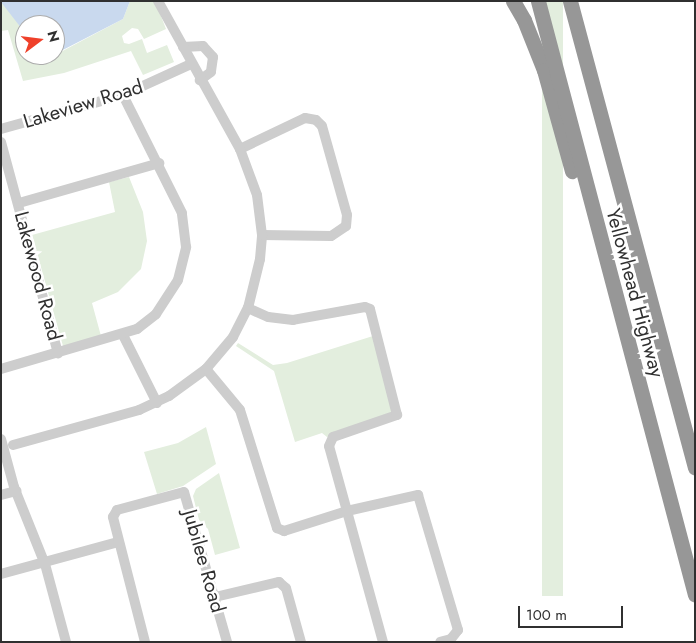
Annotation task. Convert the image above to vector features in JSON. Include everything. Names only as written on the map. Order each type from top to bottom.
[{"type":"highway","points":[[513,1],[524,20],[544,70],[623,357],[660,467]]},
{"type":"highway","name":"Yellowhead Highway","points":[[538,1],[695,595]]},
{"type":"highway","name":"Yellowhead Highway","points":[[570,1],[695,468]]},
{"type":"street","points":[[13,445],[157,403],[187,385],[206,369],[233,337],[248,308],[260,259],[262,235],[257,195],[240,149],[191,64],[168,14],[158,1]]},
{"type":"street","points":[[167,1],[168,14]]},
{"type":"street","points":[[183,47],[203,46],[213,57],[211,72],[200,80]]},
{"type":"street","name":"Lakeview Road","points":[[1,129],[123,95],[191,64]]},
{"type":"street","points":[[1,369],[123,335],[137,329],[164,303],[178,280],[184,256],[182,213],[159,163],[123,95]]},
{"type":"street","points":[[240,149],[305,118],[316,120],[322,126],[348,215],[346,226],[331,236],[262,235]]},
{"type":"street","name":"Lakewood Road","points":[[1,142],[58,353]]},
{"type":"street","points":[[19,203],[159,163]]},
{"type":"street","points":[[248,308],[268,316],[293,320],[365,307],[370,309],[397,415],[333,437],[329,446],[383,642]]},
{"type":"street","points":[[123,335],[157,403]]},
{"type":"street","points":[[206,369],[240,410],[277,528],[284,531],[347,512],[418,496],[458,630],[451,639],[440,642]]},
{"type":"street","points":[[1,439],[16,491],[45,564],[66,642]]},
{"type":"street","points":[[1,495],[16,491]]},
{"type":"street","name":"Jubilee Road","points":[[145,642],[113,517],[117,510],[184,492],[227,642]]},
{"type":"street","points":[[1,574],[45,564],[118,542]]},
{"type":"street","points":[[215,597],[279,582],[286,588],[301,642]]},
{"type":"green space","points":[[2,1],[15,19],[15,54],[8,30],[1,31]]},
{"type":"green space","points":[[130,1],[155,1],[166,29],[144,39],[138,29],[132,28],[122,36],[124,43],[129,44],[142,39],[147,53],[167,45],[174,62],[143,75],[131,51],[64,73],[23,81],[18,65],[65,65],[65,50],[123,19]]},
{"type":"green space","points":[[542,1],[563,1],[563,596],[542,596]]},
{"type":"green space","points":[[129,177],[143,212],[147,241],[141,269],[118,292],[92,303],[101,336],[63,346],[32,235],[115,212],[109,182]]},
{"type":"green space","points":[[373,336],[393,409],[387,417],[327,437],[322,433],[295,442],[274,371],[236,346],[238,343],[273,365],[287,363]]},
{"type":"green space","points":[[206,427],[216,464],[183,486],[157,494],[144,452],[178,443]]},
{"type":"green space","points":[[219,473],[240,548],[215,555],[208,529],[199,520],[193,496],[196,489]]},
{"type":"water","points":[[130,1],[123,19],[65,49],[65,15],[15,15],[15,20],[1,2]]}]
